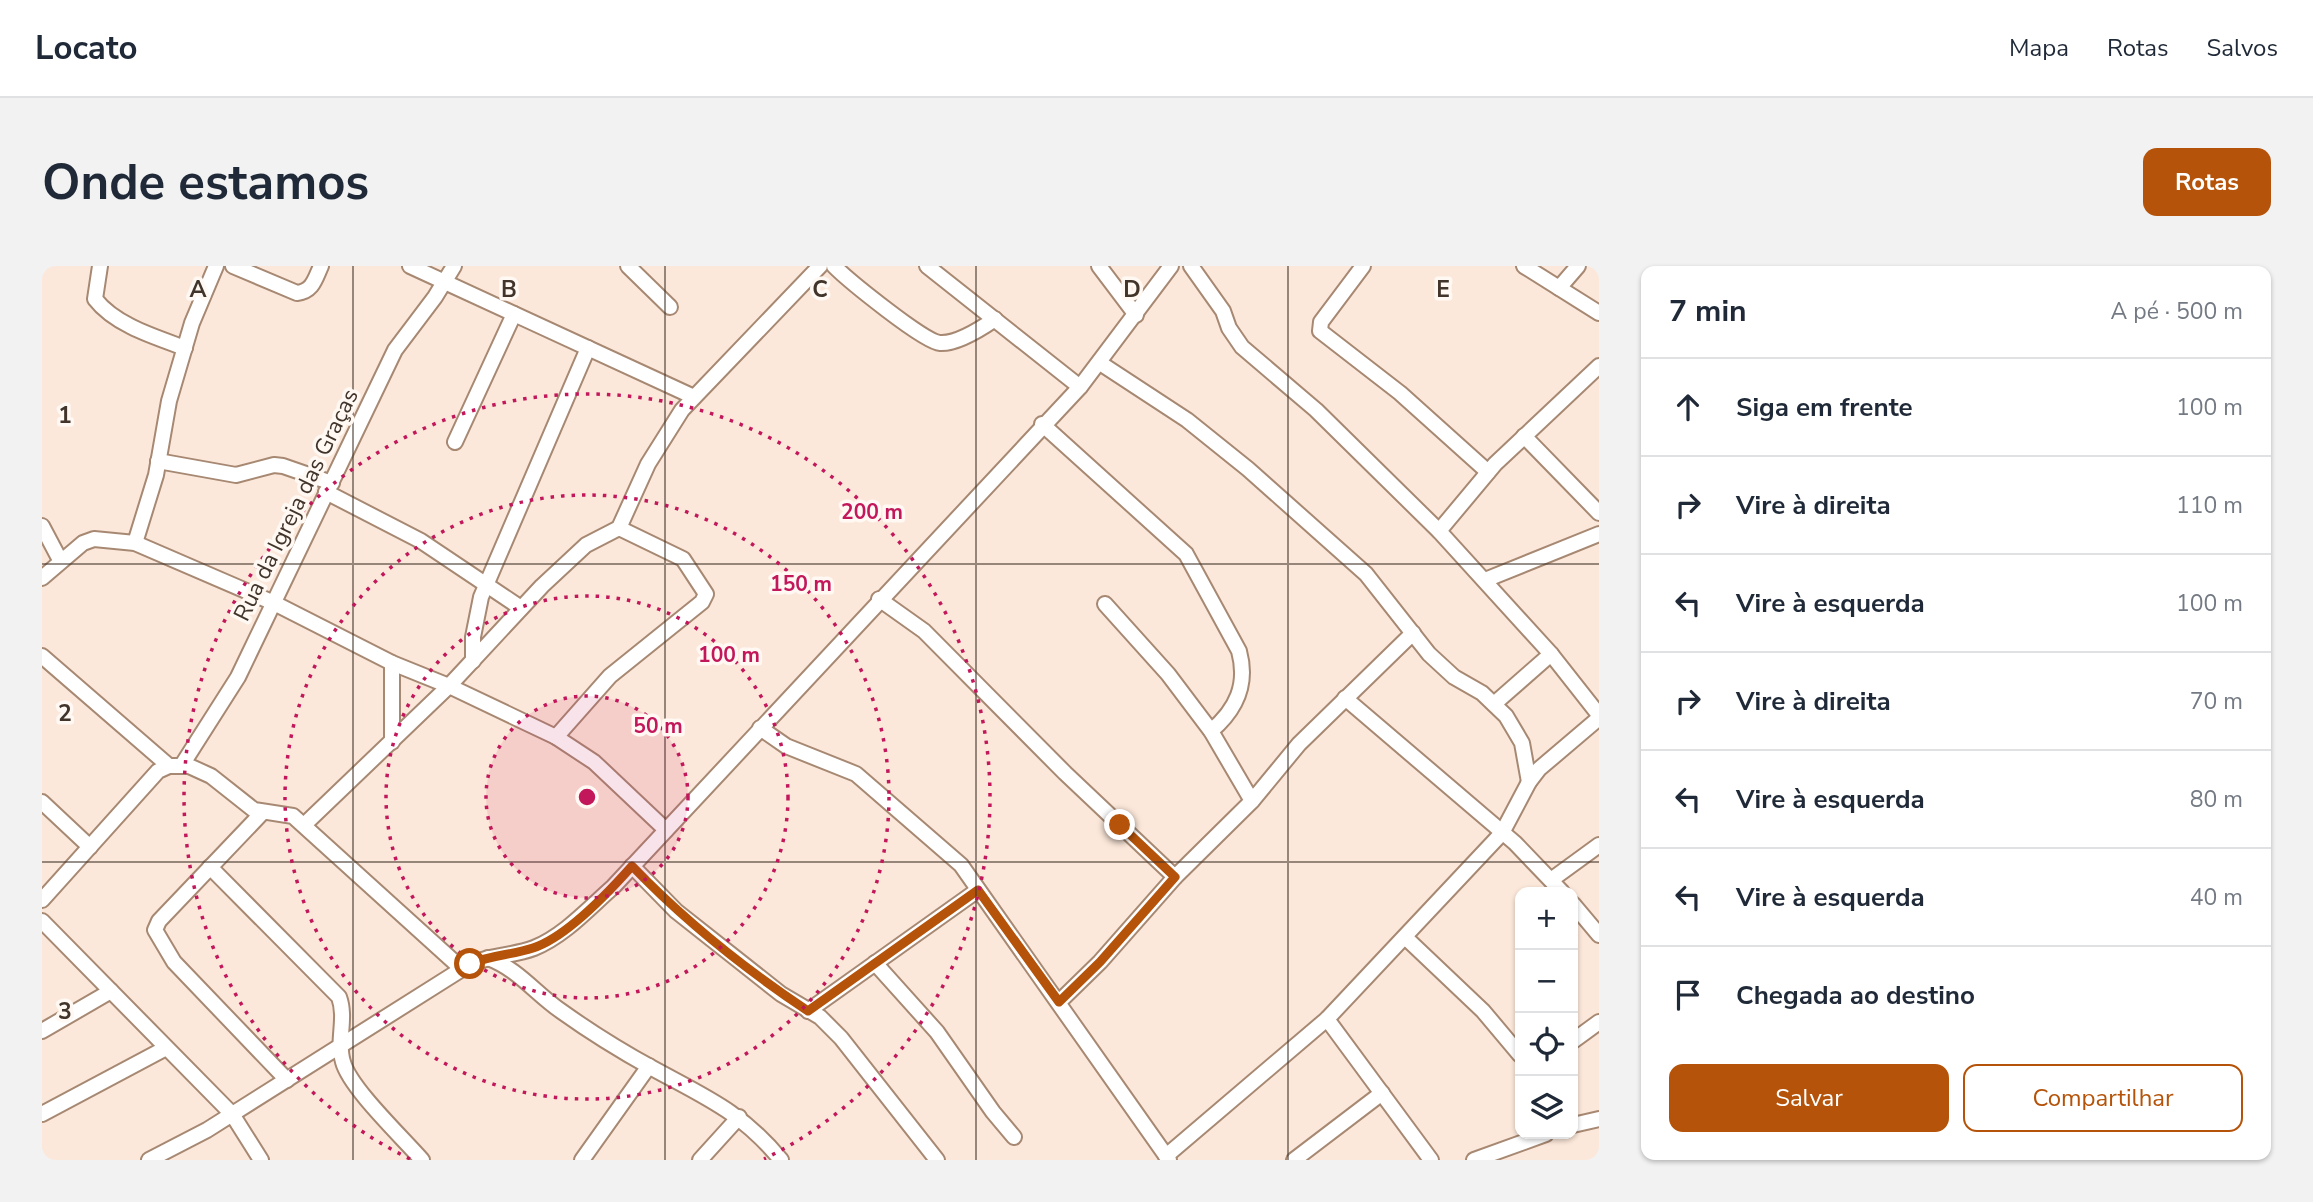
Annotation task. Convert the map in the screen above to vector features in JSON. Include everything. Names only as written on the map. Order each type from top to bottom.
[{"type":"street","points":[[100,266],[95,299],[101,307],[119,320],[185,348]]},
{"type":"street","points":[[135,544],[158,461],[169,401],[185,348],[216,266]]},
{"type":"street","points":[[233,266],[298,293],[306,292],[312,286],[321,266]]},
{"type":"street","points":[[410,266],[694,397]]},
{"type":"street","name":"Rua da Igreja das Graças","points":[[42,900],[158,771],[175,765],[225,701],[395,350],[454,266]]},
{"type":"street","points":[[628,266],[670,307]]},
{"type":"street","points":[[304,825],[449,686],[521,608],[586,545],[619,528],[648,464],[682,410],[820,266]]},
{"type":"street","points":[[834,266],[881,305],[934,341],[952,340],[995,319]]},
{"type":"street","points":[[927,266],[1080,387]]},
{"type":"street","points":[[1099,266],[1136,315]]},
{"type":"street","points":[[149,1160],[232,1114],[463,969],[486,957],[536,947],[568,927],[632,866],[1042,424],[1080,387],[1171,266]]},
{"type":"street","points":[[760,728],[786,746],[856,774],[951,855],[1059,1002],[1167,1158],[1327,1019],[1503,833],[1529,782],[1599,716],[1551,654],[1439,531],[1316,410],[1242,347],[1229,328],[1223,311],[1191,266]]},
{"type":"street","points":[[1363,266],[1321,323],[1320,331],[1400,393],[1488,472]]},
{"type":"street","points":[[1524,266],[1599,313]]},
{"type":"street","points":[[1559,288],[1577,266]]},
{"type":"street","points":[[455,442],[514,314]]},
{"type":"street","points":[[472,661],[477,614],[487,585],[588,348]]},
{"type":"street","points":[[1100,363],[1187,421],[1248,468],[1372,579],[1439,664],[1494,704],[1506,716],[1522,743],[1529,782]]},
{"type":"street","points":[[1439,531],[1488,472],[1599,366]]},
{"type":"street","points":[[1042,424],[1186,554],[1196,568],[1239,650],[1243,665],[1241,691],[1235,705],[1212,731]]},
{"type":"street","points":[[1524,436],[1599,513]]},
{"type":"street","points":[[158,461],[236,475],[274,465],[283,466],[329,488],[422,541],[521,608]]},
{"type":"street","points":[[42,526],[60,560]]},
{"type":"street","points":[[556,737],[610,676],[702,602],[706,594],[684,559],[619,528]]},
{"type":"street","points":[[1485,580],[1599,534]]},
{"type":"street","points":[[42,578],[83,543],[94,539],[135,544],[274,603],[392,663],[449,686],[556,737],[594,762],[666,830]]},
{"type":"street","points":[[880,599],[924,631],[1065,773],[1175,877]]},
{"type":"street","points":[[1105,604],[1168,674],[1212,731],[1252,801]]},
{"type":"street","points":[[1059,1002],[1100,962],[1175,877],[1252,801],[1299,744],[1413,633]]},
{"type":"street","points":[[1494,704],[1551,654]]},
{"type":"street","points":[[42,656],[175,765],[211,776],[262,813],[293,816],[463,969]]},
{"type":"street","points":[[392,663],[392,742]]},
{"type":"street","points":[[1345,698],[1503,833],[1557,887]]},
{"type":"street","points":[[42,803],[90,847]]},
{"type":"street","points":[[262,813],[159,921],[156,934],[174,962],[287,1080]]},
{"type":"street","points":[[1551,880],[1599,845]]},
{"type":"street","points":[[632,866],[676,911],[781,994],[820,1017],[841,1038],[937,1160]]},
{"type":"street","points":[[210,867],[340,997],[344,1010],[341,1045],[343,1063],[349,1077],[422,1160]]},
{"type":"street","points":[[808,1011],[978,890]]},
{"type":"street","points":[[1578,910],[1599,935]]},
{"type":"street","points":[[42,921],[232,1114],[261,1160]]},
{"type":"street","points":[[1405,937],[1483,1010],[1515,1049]]},
{"type":"street","points":[[486,957],[504,964],[560,1010],[649,1066],[739,1117],[781,1160]]},
{"type":"street","points":[[876,963],[937,1032],[993,1112],[1014,1137]]},
{"type":"street","points":[[42,1031],[111,991]]},
{"type":"street","points":[[1327,1019],[1431,1160]]},
{"type":"street","points":[[1578,1037],[1599,1022]]},
{"type":"street","points":[[42,1114],[166,1048]]},
{"type":"street","points":[[582,1160],[649,1066]]},
{"type":"street","points":[[1294,1160],[1382,1094]]},
{"type":"street","points":[[700,1160],[739,1117]]},
{"type":"street","points":[[1578,1124],[1599,1119]]},
{"type":"street","points":[[1474,1160],[1532,1139]]},
{"type":"route","points":[[470,964],[486,957],[536,947],[568,927],[632,866],[676,911],[781,994],[808,1011],[978,890],[1059,1002],[1100,962],[1175,877],[1120,825]]}]
